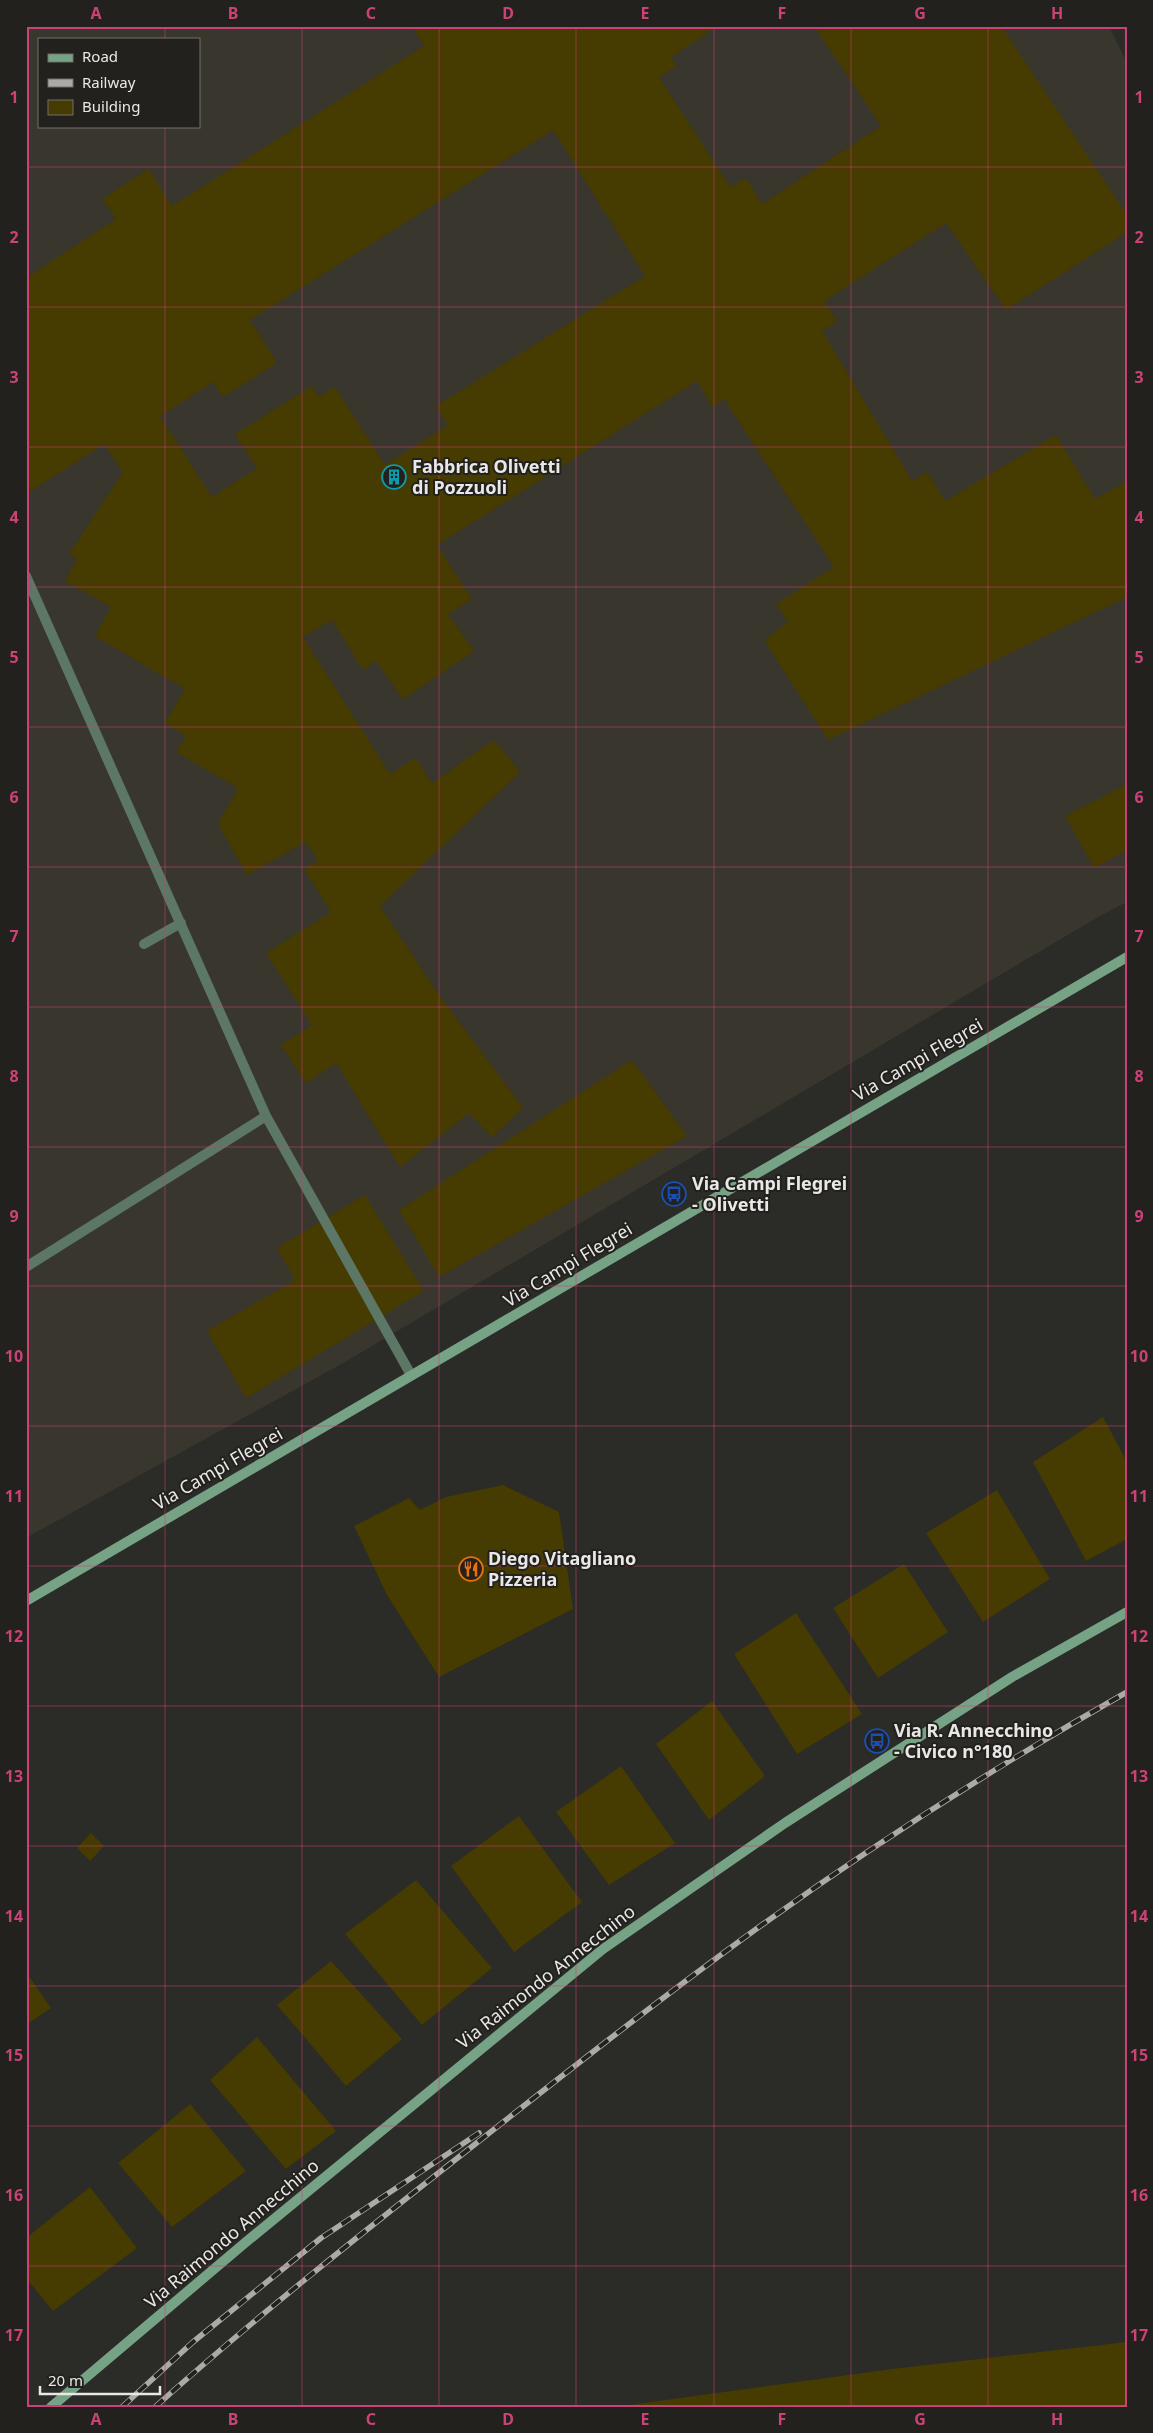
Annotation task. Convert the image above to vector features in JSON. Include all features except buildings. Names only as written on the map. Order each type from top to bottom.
[{"type":"street","name":"Via Campi Flegrei","points":[[26,1601],[1127,957]]},
{"type":"street","name":"Via Raimondo Annecchino","points":[[51,2407],[239,2248],[603,1949],[785,1823],[1012,1677],[1127,1612]]},
{"type":"lane","points":[[26,576],[266,1116],[411,1375]]},
{"type":"lane","points":[[144,944],[181,923]]},
{"type":"lane","points":[[26,1267],[266,1116]]},
{"type":"shaded area","points":[[26,26],[1109,26],[1127,63],[1127,902],[1100,916],[345,1362],[26,1538]]},
{"type":"railway","points":[[155,2407],[233,2339],[353,2241],[580,2062],[723,1953],[803,1895],[894,1834],[1033,1747],[1127,1692]]},
{"type":"railway","points":[[122,2407],[193,2342],[321,2238],[479,2133]]},
{"type":"place","name":"Fabbrica Olivetti di Pozzuoli","points":[[394,477]]},
{"type":"place","name":"Via Campi Flegrei - Olivetti","points":[[674,1194]]},
{"type":"place","name":"Diego Vitagliano Pizzeria","points":[[471,1569]]},
{"type":"place","name":"Via R. Annecchino - Civico n°180","points":[[877,1741]]}]
